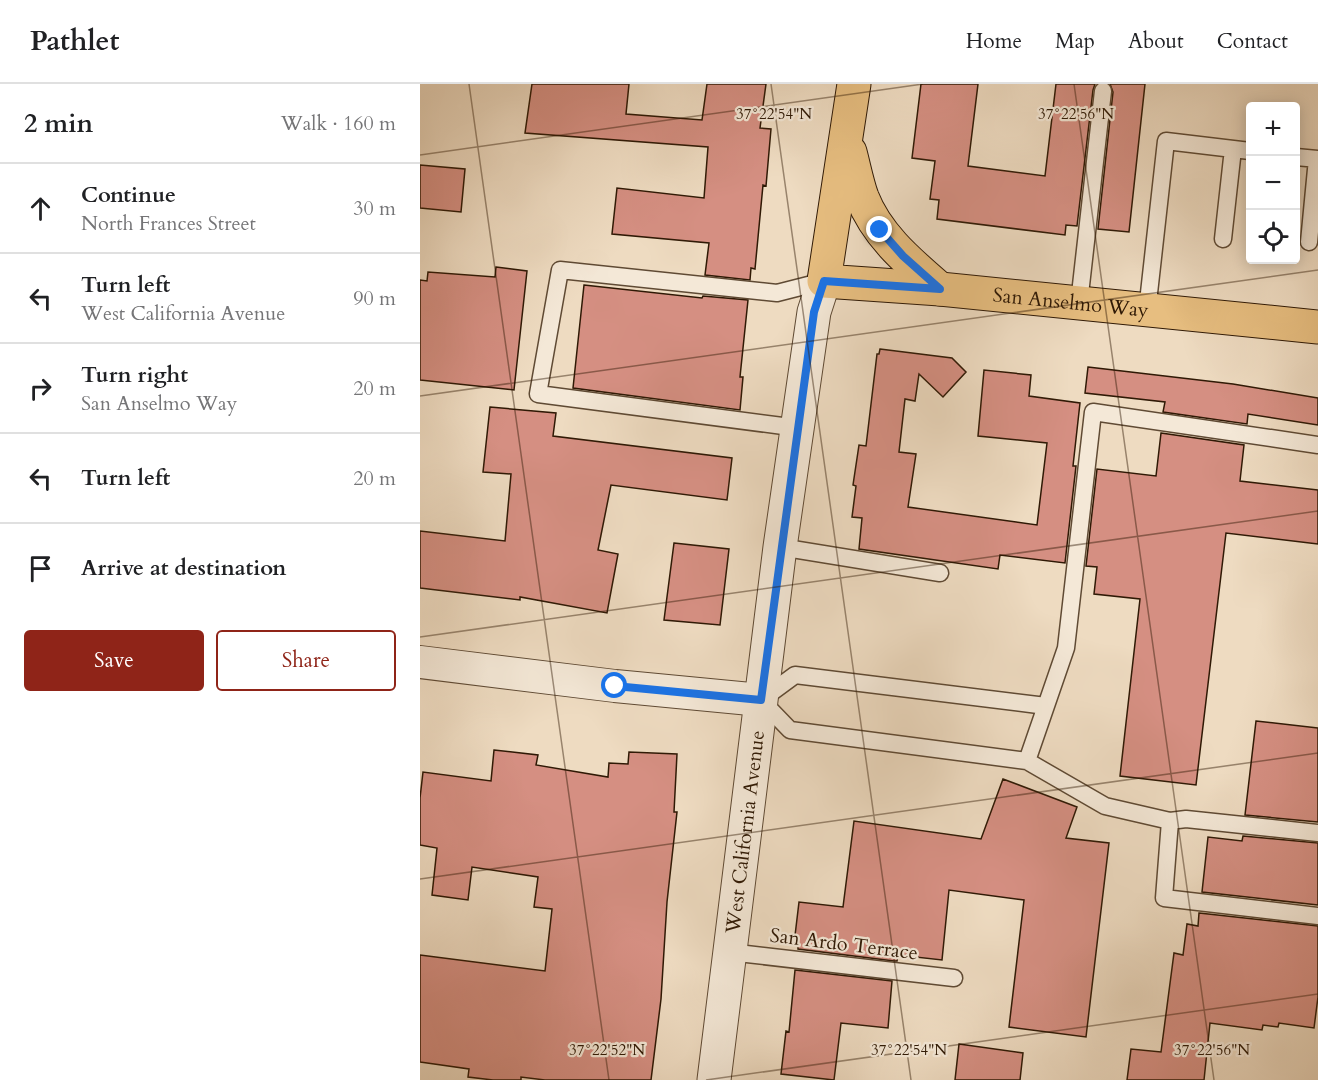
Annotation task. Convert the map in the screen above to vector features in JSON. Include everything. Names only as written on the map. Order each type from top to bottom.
[{"type":"main road","name":"West California Avenue","points":[[824,281],[854,84]]},
{"type":"main road","points":[[847,140],[862,198],[880,230],[903,256],[940,289]]},
{"type":"main road","name":"San Anselmo Way","points":[[824,281],[940,289],[1318,327]]},
{"type":"street","name":"West California Avenue","points":[[714,1080],[780,547],[814,312],[824,281]]},
{"type":"street","points":[[420,662],[615,686],[761,700]]},
{"type":"lane","points":[[1079,303],[1103,91]]},
{"type":"lane","points":[[1147,311],[1166,141],[1246,150]]},
{"type":"lane","points":[[1223,239],[1233,149]]},
{"type":"lane","points":[[1300,157],[1317,159],[1309,242]]},
{"type":"lane","points":[[798,428],[538,394],[560,270],[777,293],[824,281]]},
{"type":"lane","points":[[1028,762],[1066,648],[1093,412],[1318,445]]},
{"type":"lane","points":[[780,547],[940,573]]},
{"type":"lane","points":[[1046,706],[795,675],[761,700],[790,730],[1028,762],[1105,806],[1170,821],[1186,819],[1318,833]]},
{"type":"lane","points":[[1170,821],[1164,898],[1318,916]]},
{"type":"lane","name":"San Ardo Terrace","points":[[729,952],[954,978]]},
{"type":"building","points":[[532,84],[629,84],[626,114],[702,120],[707,84],[766,84],[760,128],[771,129],[755,269],[751,268],[750,280],[705,275],[709,243],[612,234],[617,188],[704,198],[708,147],[525,133]]},
{"type":"building","points":[[921,84],[978,84],[968,166],[1045,176],[1056,84],[1095,84],[1077,226],[1066,225],[1065,235],[937,219],[939,200],[930,199],[935,161],[912,158]]},
{"type":"building","points":[[1110,84],[1145,84],[1129,232],[1098,229],[1113,92]]},
{"type":"building","points":[[420,165],[465,169],[461,212],[420,208]]},
{"type":"building","points":[[496,267],[527,271],[514,390],[420,380],[420,280],[427,281],[428,272],[495,277]]},
{"type":"building","points":[[584,285],[702,298],[703,296],[748,300],[740,377],[743,377],[740,410],[573,388]]},
{"type":"building","points":[[880,349],[952,358],[966,372],[943,397],[919,374],[915,401],[905,399],[899,452],[916,454],[908,507],[1037,525],[1047,443],[978,436],[984,370],[1031,375],[1029,396],[1080,403],[1073,466],[1076,466],[1065,563],[1000,555],[998,569],[859,549],[862,518],[852,517],[856,486],[853,485],[859,445],[866,446],[877,354]]},
{"type":"building","points":[[1088,367],[1233,384],[1318,398],[1318,425],[1248,414],[1247,424],[1163,412],[1165,402],[1085,393]]},
{"type":"building","points":[[490,407],[556,413],[553,436],[732,458],[727,500],[611,485],[598,550],[618,554],[607,613],[520,597],[520,600],[420,588],[420,531],[505,541],[511,474],[483,472]]},
{"type":"building","points":[[1161,433],[1244,445],[1240,481],[1318,490],[1318,544],[1226,533],[1196,785],[1120,776],[1140,599],[1094,594],[1097,567],[1086,566],[1097,469],[1156,476]]},
{"type":"building","points":[[674,543],[729,549],[720,625],[664,620]]},
{"type":"building","points":[[1256,721],[1318,728],[1318,822],[1245,815]]},
{"type":"building","points":[[494,750],[538,755],[536,765],[608,777],[609,763],[628,764],[629,752],[677,754],[674,812],[677,812],[667,902],[661,999],[651,1080],[545,1080],[521,1077],[521,1080],[493,1080],[468,1077],[469,1069],[420,1062],[420,955],[545,971],[552,909],[534,907],[538,877],[472,867],[468,900],[432,895],[437,848],[420,845],[420,798],[423,772],[491,781]]},
{"type":"building","points":[[1003,779],[1077,807],[1066,838],[1109,843],[1086,1037],[1009,1027],[1024,900],[949,890],[942,960],[898,955],[897,961],[894,961],[798,949],[798,944],[794,944],[799,902],[843,907],[854,821],[981,839]]},
{"type":"building","points":[[1243,836],[1318,843],[1318,905],[1202,892],[1208,837],[1242,841]]},
{"type":"building","points":[[1199,913],[1318,926],[1318,997],[1314,1028],[1279,1023],[1278,1027],[1263,1025],[1262,1030],[1210,1023],[1204,1080],[1127,1080],[1131,1049],[1161,1052],[1174,953],[1183,955],[1187,924],[1198,926]]},
{"type":"building","points":[[795,970],[892,981],[888,1028],[841,1023],[834,1080],[781,1074],[786,1031],[789,1032]]},
{"type":"building","points":[[959,1044],[1023,1053],[1020,1080],[955,1080]]},
{"type":"route","points":[[615,686],[761,700],[780,547],[814,312],[824,281],[940,289],[903,256],[880,230]]}]
